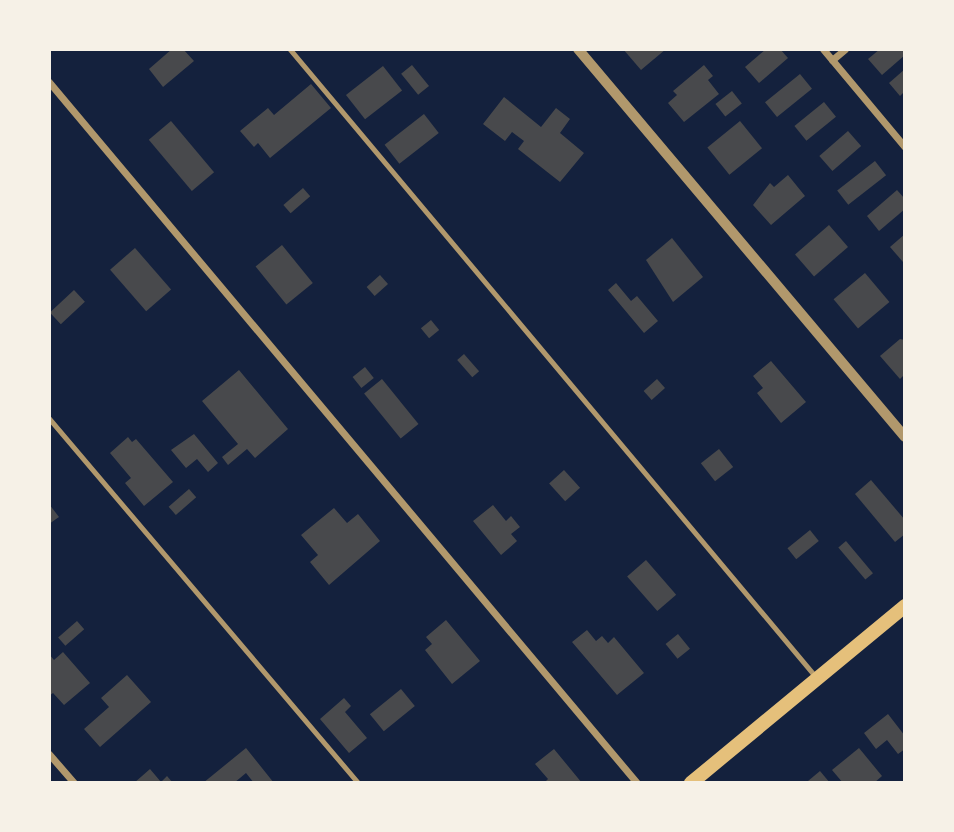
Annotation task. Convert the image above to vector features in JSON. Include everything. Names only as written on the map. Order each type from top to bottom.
[{"type":"main road","points":[[691,783],[905,606]]},
{"type":"street","points":[[578,49],[905,438]]},
{"type":"street","points":[[823,49],[905,147]]},
{"type":"street","points":[[832,60],[845,49]]},
{"type":"street","points":[[49,82],[637,783]]},
{"type":"street","points":[[49,754],[74,783]]},
{"type":"lane","points":[[290,49],[817,678]]},
{"type":"lane","points":[[49,418],[359,783]]},
{"type":"building","points":[[172,49],[183,49],[194,61],[163,87],[149,69]]},
{"type":"building","points":[[623,49],[666,49],[641,70]]},
{"type":"building","points":[[766,49],[780,49],[788,58],[759,83],[745,67]]},
{"type":"building","points":[[880,49],[905,49],[905,55],[882,75],[868,59]]},
{"type":"building","points":[[412,65],[429,86],[418,95],[401,74]]},
{"type":"building","points":[[704,65],[713,76],[708,80],[719,94],[684,122],[668,103],[677,95],[673,91]]},
{"type":"building","points":[[383,66],[402,90],[365,119],[346,95]]},
{"type":"building","points":[[905,69],[905,91],[900,96],[889,83]]},
{"type":"building","points":[[800,74],[812,89],[777,117],[765,102]]},
{"type":"building","points":[[311,84],[331,108],[270,158],[258,143],[254,147],[240,131],[268,108],[274,115]]},
{"type":"building","points":[[732,91],[742,104],[725,117],[715,104]]},
{"type":"building","points":[[504,97],[541,127],[556,108],[570,119],[560,133],[584,153],[560,182],[518,149],[524,141],[512,132],[505,141],[483,124]]},
{"type":"building","points":[[824,102],[836,117],[806,141],[794,126]]},
{"type":"building","points":[[424,114],[439,133],[399,164],[385,145]]},
{"type":"building","points":[[171,121],[214,172],[192,191],[149,140]]},
{"type":"building","points":[[740,121],[762,148],[729,175],[707,147]]},
{"type":"building","points":[[848,131],[861,146],[832,171],[819,156]]},
{"type":"building","points":[[875,161],[886,175],[848,205],[837,191]]},
{"type":"building","points":[[788,175],[805,196],[771,225],[753,205],[770,183],[774,187]]},
{"type":"building","points":[[303,188],[310,196],[291,213],[283,205]]},
{"type":"building","points":[[897,190],[905,199],[905,209],[879,231],[867,216]]},
{"type":"building","points":[[829,225],[848,247],[814,276],[795,255]]},
{"type":"building","points":[[905,234],[905,260],[903,262],[890,247]]},
{"type":"building","points":[[672,238],[703,277],[673,302],[646,260]]},
{"type":"building","points":[[282,245],[313,283],[286,304],[256,266]]},
{"type":"building","points":[[135,248],[171,290],[146,311],[110,270]]},
{"type":"building","points":[[865,273],[889,302],[858,328],[834,299]]},
{"type":"building","points":[[380,275],[388,284],[375,296],[367,287]]},
{"type":"building","points":[[616,283],[631,301],[637,296],[658,321],[644,333],[608,290]]},
{"type":"building","points":[[74,290],[85,302],[61,324],[50,313]]},
{"type":"building","points":[[431,320],[439,330],[429,338],[421,328]]},
{"type":"building","points":[[900,339],[905,340],[905,374],[900,379],[880,356]]},
{"type":"building","points":[[464,354],[479,371],[472,377],[457,360]]},
{"type":"building","points":[[771,361],[806,402],[781,423],[757,393],[763,388],[753,376]]},
{"type":"building","points":[[365,367],[374,378],[361,388],[353,377]]},
{"type":"building","points":[[239,370],[288,429],[255,458],[247,449],[228,465],[222,457],[238,444],[202,401]]},
{"type":"building","points":[[382,379],[419,424],[401,439],[364,393]]},
{"type":"building","points":[[657,379],[665,388],[652,400],[644,391]]},
{"type":"building","points":[[194,434],[218,463],[208,472],[197,459],[186,468],[171,450]]},
{"type":"building","points":[[128,437],[132,442],[136,439],[173,482],[144,506],[125,483],[131,478],[110,453]]},
{"type":"building","points":[[719,449],[733,467],[715,481],[701,463]]},
{"type":"building","points":[[564,470],[580,488],[565,501],[549,483]]},
{"type":"building","points":[[871,480],[905,520],[905,534],[895,542],[855,494]]},
{"type":"building","points":[[189,489],[196,497],[176,515],[169,507]]},
{"type":"building","points":[[49,504],[59,517],[49,524]]},
{"type":"building","points":[[493,505],[506,521],[511,516],[520,527],[511,534],[517,541],[501,555],[473,521]]},
{"type":"building","points":[[334,508],[347,523],[358,514],[380,541],[329,585],[310,562],[318,555],[301,535]]},
{"type":"building","points":[[810,530],[819,541],[796,559],[787,548]]},
{"type":"building","points":[[846,541],[873,573],[865,580],[838,547]]},
{"type":"building","points":[[646,560],[676,595],[657,611],[627,576]]},
{"type":"building","points":[[446,620],[480,661],[452,684],[425,650],[432,644],[426,637]]},
{"type":"building","points":[[77,621],[84,629],[65,646],[58,637]]},
{"type":"building","points":[[587,630],[596,641],[602,636],[608,643],[614,637],[644,673],[617,695],[572,642]]},
{"type":"building","points":[[678,634],[690,649],[678,659],[666,644]]},
{"type":"building","points":[[63,652],[90,683],[64,705],[53,693],[49,696],[49,654],[54,660]]},
{"type":"building","points":[[127,675],[151,702],[100,747],[84,729],[109,707],[101,698]]},
{"type":"building","points":[[401,689],[415,706],[384,731],[370,714]]},
{"type":"building","points":[[344,698],[351,706],[345,712],[367,738],[349,753],[320,719]]},
{"type":"building","points":[[888,714],[905,736],[905,749],[898,754],[887,740],[876,749],[864,733]]},
{"type":"building","points":[[246,748],[274,783],[254,783],[246,773],[234,783],[203,783]]},
{"type":"building","points":[[859,748],[882,776],[874,783],[843,783],[832,770]]},
{"type":"building","points":[[554,749],[582,783],[544,783],[548,779],[535,764]]},
{"type":"building","points":[[150,769],[161,782],[167,776],[173,783],[134,783]]},
{"type":"building","points":[[820,771],[830,783],[808,781]]}]
